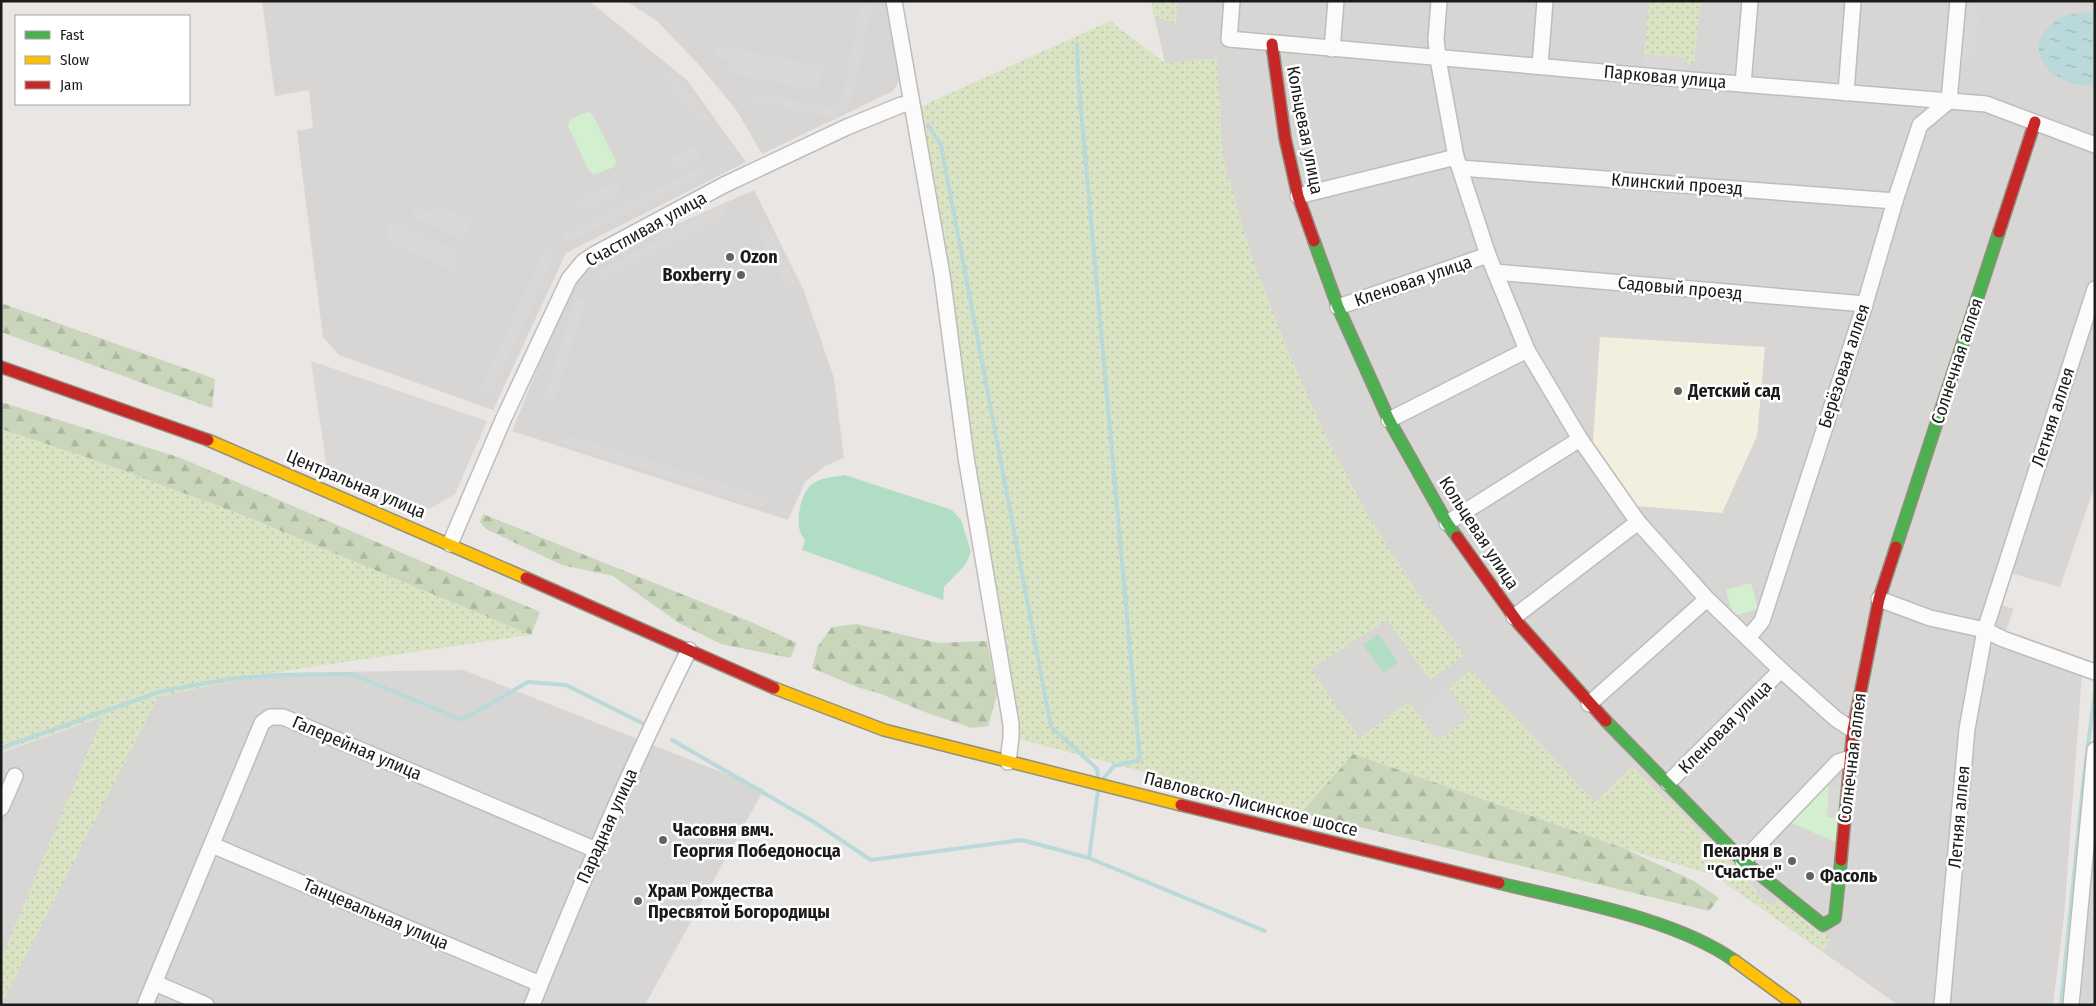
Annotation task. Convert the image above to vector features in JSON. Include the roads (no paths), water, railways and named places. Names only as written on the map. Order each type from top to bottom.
[{"type":"street","points":[[894,1],[942,275],[966,457],[1011,724],[1008,762]]},
{"type":"street","name":"Парковая улица","points":[[1232,1],[1229,40],[1986,104],[2095,145]]},
{"type":"street","points":[[1332,49],[1336,1]]},
{"type":"street","name":"Кленовая улица","points":[[1439,1],[1436,39],[1438,59],[1458,162],[1488,255],[1527,350],[1580,438],[1638,522],[1707,599],[1836,719],[1853,730]]},
{"type":"street","points":[[1540,66],[1545,1]]},
{"type":"street","points":[[1743,84],[1750,1]]},
{"type":"street","points":[[1846,92],[1853,1]]},
{"type":"street","points":[[1949,101],[1958,1]]},
{"type":"street","name":"Кольцевая улица","points":[[1272,44],[1285,138],[1298,196],[1338,307],[1389,420],[1447,523],[1514,617],[1589,704],[1743,861],[1823,925],[1835,918]]},
{"type":"street","name":"Берёзовая аллея","points":[[1748,638],[1762,621],[1865,304],[1894,201],[1920,125],[1949,101]]},
{"type":"street","name":"Счастливая улица","points":[[450,544],[499,428],[569,279],[583,262],[608,246],[746,175],[847,127],[901,105],[911,103]]},
{"type":"street","name":"Солнечная аллея","points":[[1835,918],[1853,730],[1879,599],[2035,122]]},
{"type":"street","points":[[1298,196],[1458,162]]},
{"type":"street","name":"Клинский проезд","points":[[1458,162],[1894,201]]},
{"type":"street","name":"Кленовая улица","points":[[1338,307],[1488,255]]},
{"type":"street","name":"Садовый проезд","points":[[1495,272],[1865,304]]},
{"type":"street","name":"Летняя аллея","points":[[1942,1005],[1967,730],[1984,630],[2095,289]]},
{"type":"street","points":[[1389,420],[1527,350]]},
{"type":"street","name":"Центральная улица","points":[[1,367],[216,443],[689,650]]},
{"type":"street","points":[[1447,523],[1580,438]]},
{"type":"street","points":[[1514,617],[1638,522]]},
{"type":"street","points":[[1589,704],[1707,599]]},
{"type":"street","points":[[1879,599],[1930,618],[1984,630],[2003,639],[2095,672]]},
{"type":"street","name":"Павловско-Лисинское шоссе","points":[[689,650],[776,689],[884,730],[1621,913],[1674,930],[1722,952],[1795,1005]]},
{"type":"street","name":"Парадная улица","points":[[532,1005],[596,850],[648,732],[689,650]]},
{"type":"street","name":"Кленовая улица","points":[[1668,783],[1782,670]]},
{"type":"street","name":"Галерейная улица","points":[[145,1005],[265,719],[275,716],[283,717],[596,850]]},
{"type":"street","points":[[2070,1005],[2088,883],[2095,750]]},
{"type":"street","points":[[1743,861],[1838,762],[1851,758]]},
{"type":"street","points":[[1,808],[15,776]]},
{"type":"street","name":"Танцевальная улица","points":[[212,845],[540,984]]},
{"type":"street","points":[[155,983],[206,1005]]},
{"type":"water","points":[[2095,12],[2095,85],[2065,80],[2053,73],[2044,64],[2039,53],[2040,41],[2046,29],[2060,18],[2073,14]]},
{"type":"waterway","points":[[1077,44],[1078,77],[1140,760],[1114,766],[1103,779]]},
{"type":"waterway","points":[[928,125],[941,145],[1051,727],[1097,769],[1098,777]]},
{"type":"waterway","points":[[1,748],[162,691],[235,678],[288,675],[352,674],[462,720],[528,682],[566,685],[642,723]]},
{"type":"waterway","points":[[2061,1005],[2084,776],[2095,691]]},
{"type":"waterway","points":[[672,740],[814,822],[871,860],[1022,840],[1089,858],[1265,931]]},
{"type":"waterway","points":[[1089,858],[1098,791]]},
{"type":"place","name":"Ozon","points":[[730,257]]},
{"type":"place","name":"Boxberry","points":[[741,275]]},
{"type":"place","name":"Детский сад","points":[[1678,391]]},
{"type":"place","name":"Часовня вмч. Георгия Победоносца","points":[[663,840]]},
{"type":"place","name":"Пекарня в \"Счастье\"","points":[[1792,861]]},
{"type":"place","name":"Фасоль","points":[[1810,876]]},
{"type":"place","name":"Храм Рождества Пресвятой Богородицы","points":[[638,901]]}]
